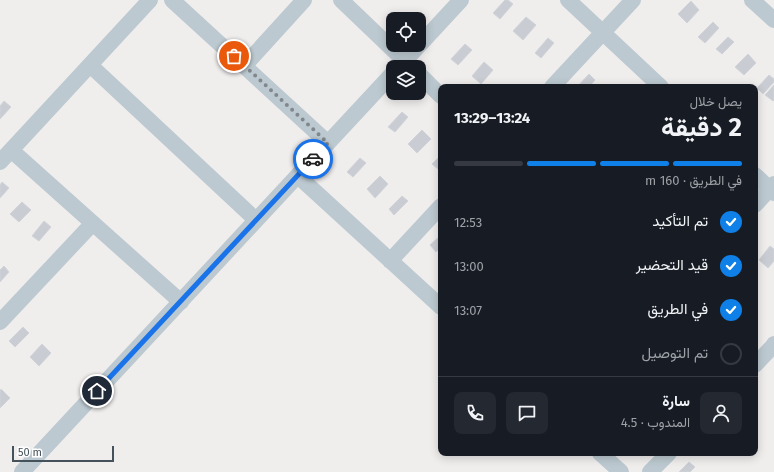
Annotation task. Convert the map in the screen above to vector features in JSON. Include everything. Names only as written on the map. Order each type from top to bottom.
[{"type":"street","points":[[0,162],[150,0]]},
{"type":"street","points":[[172,0],[328,143]]},
{"type":"street","points":[[244,66],[304,0]]},
{"type":"street","points":[[341,0],[400,60]]},
{"type":"street","points":[[409,60],[461,0]]},
{"type":"street","points":[[568,0],[658,84]]},
{"type":"street","points":[[555,84],[633,0]]},
{"type":"street","points":[[752,0],[773,17]]},
{"type":"street","points":[[90,65],[256,220]]},
{"type":"street","points":[[22,472],[386,81]]},
{"type":"street","points":[[426,81],[438,93]]},
{"type":"street","points":[[11,150],[181,302]]},
{"type":"street","points":[[298,176],[438,304]]},
{"type":"street","points":[[758,177],[773,188],[758,202]]},
{"type":"street","points":[[390,261],[438,209]]},
{"type":"street","points":[[0,322],[93,223]]},
{"type":"street","points":[[758,362],[774,346]]},
{"type":"street","points":[[603,456],[621,472]]},
{"type":"street","points":[[650,472],[666,456]]},
{"type":"building","points":[[505,0],[508,0],[513,4],[500,19],[493,13]]},
{"type":"building","points":[[691,1],[699,10],[687,23],[678,14]]},
{"type":"building","points":[[526,17],[536,25],[523,40],[513,31]]},
{"type":"building","points":[[713,22],[719,28],[705,43],[698,37]]},
{"type":"building","points":[[728,37],[734,42],[722,54],[716,49]]},
{"type":"building","points":[[548,38],[554,43],[541,58],[535,53]]},
{"type":"building","points":[[465,44],[472,50],[458,65],[451,59]]},
{"type":"building","points":[[748,54],[756,63],[744,75],[735,67]]},
{"type":"building","points":[[484,62],[493,70],[481,84],[472,76]]},
{"type":"building","points":[[589,74],[595,80],[592,84],[580,84]]},
{"type":"building","points":[[769,75],[774,79],[774,82],[763,94],[758,89],[758,87]]},
{"type":"building","points":[[774,85],[774,100],[773,101],[765,95]]},
{"type":"building","points":[[4,101],[11,107],[0,119],[0,106]]},
{"type":"building","points":[[402,112],[408,117],[395,132],[388,127]]},
{"type":"building","points":[[422,130],[431,139],[417,153],[408,144]]},
{"type":"building","points":[[360,158],[366,163],[353,177],[347,172]]},
{"type":"building","points":[[438,158],[438,169],[432,164]]},
{"type":"building","points":[[380,176],[388,184],[375,198],[367,189]]},
{"type":"building","points":[[2,182],[9,188],[0,198],[0,185]]},
{"type":"building","points":[[402,196],[408,201],[394,215],[389,209]]},
{"type":"building","points":[[22,202],[31,210],[19,222],[10,214]]},
{"type":"building","points":[[44,221],[51,227],[39,241],[32,236]]},
{"type":"building","points":[[438,238],[438,250],[436,252],[430,245]]},
{"type":"building","points":[[770,246],[774,249],[774,261],[768,268],[759,260]]},
{"type":"building","points":[[4,266],[9,272],[0,282],[0,270]]},
{"type":"building","points":[[23,327],[29,333],[15,347],[9,341]]},
{"type":"building","points":[[42,344],[51,353],[39,366],[30,357]]},
{"type":"building","points":[[1,389],[10,398],[0,408],[0,391]]},
{"type":"building","points":[[689,462],[695,467],[690,472],[679,472]]},
{"type":"way so far","points":[[234,56],[328,143],[313,159]]},
{"type":"route","points":[[97,391],[313,159]]}]
